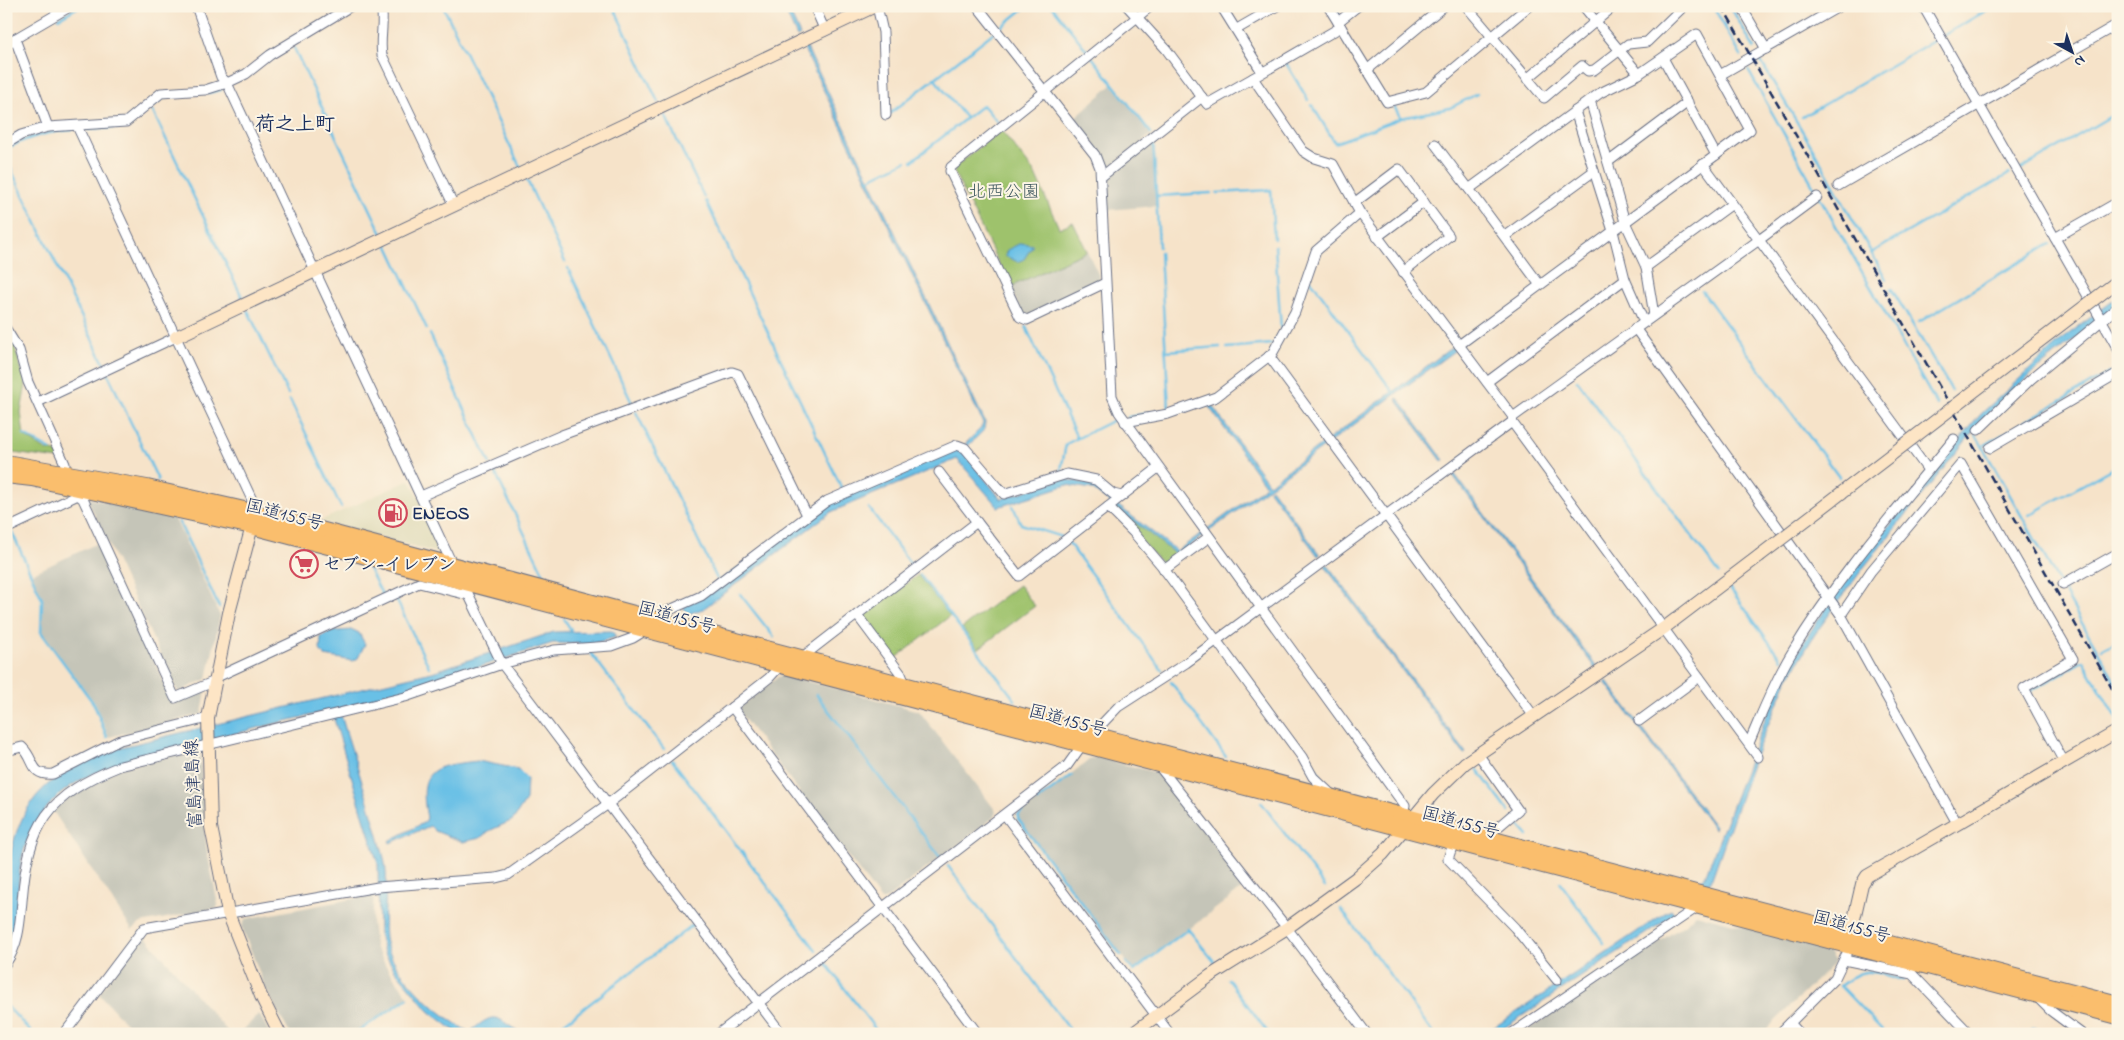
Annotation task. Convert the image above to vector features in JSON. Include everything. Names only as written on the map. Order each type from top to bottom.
[{"type":"highway","name":"国道155号","points":[[6,463],[147,488],[461,581],[801,658],[905,684],[1088,739],[1158,765],[1485,838],[1848,946],[2118,1004]]},
{"type":"highway","name":"国道155号","points":[[6,475],[79,491],[252,519]]},
{"type":"highway","name":"国道155号","points":[[653,626],[781,665],[1336,798],[1408,820],[1454,842],[2118,1016]]},
{"type":"street","points":[[48,127],[10,42],[71,6]]},
{"type":"street","points":[[196,6],[221,77],[226,83],[502,664],[782,1034]]},
{"type":"street","points":[[6,144],[21,135],[48,127],[126,122],[161,93],[205,90],[226,83],[246,74],[270,55],[351,6]]},
{"type":"street","points":[[381,6],[384,18],[380,45],[382,55],[454,206]]},
{"type":"street","points":[[814,6],[825,31]]},
{"type":"street","points":[[38,402],[876,6],[883,32],[886,114]]},
{"type":"street","points":[[977,6],[1095,155],[1101,177],[1112,396],[1118,412],[1405,806],[1408,820]]},
{"type":"street","points":[[1127,6],[1166,49],[1207,104],[1340,25],[1358,6]]},
{"type":"street","points":[[1105,283],[1027,320],[1020,317],[950,171],[952,165],[1151,6]]},
{"type":"street","points":[[1221,6],[1262,72]]},
{"type":"street","points":[[1237,29],[1277,6]]},
{"type":"street","points":[[1328,6],[1387,102],[1426,92],[1529,6]]},
{"type":"street","points":[[1367,70],[1444,6]]},
{"type":"street","points":[[1466,6],[1544,98],[1582,66],[1588,71],[1594,70],[1628,44],[1647,42],[1684,6]]},
{"type":"street","points":[[1583,6],[1639,74]]},
{"type":"street","points":[[1527,79],[1614,6]]},
{"type":"street","points":[[1741,6],[1766,49]]},
{"type":"street","points":[[1720,75],[1840,6]]},
{"type":"street","points":[[1923,6],[2118,349]]},
{"type":"street","points":[[1838,186],[2118,24]]},
{"type":"street","points":[[1459,345],[1750,130],[1697,34],[1639,74],[1600,93],[1469,189]]},
{"type":"street","points":[[1663,58],[1716,154]]},
{"type":"street","points":[[1253,78],[1303,151],[1314,158],[1333,164],[1360,213],[1377,237],[1487,382],[1512,420],[1757,756]]},
{"type":"street","points":[[1101,177],[1202,97]]},
{"type":"street","points":[[1590,100],[1625,222],[1646,267],[1654,315]]},
{"type":"street","points":[[1608,162],[1688,102]]},
{"type":"street","points":[[1575,111],[1613,231],[1625,279],[1644,322]]},
{"type":"street","points":[[77,126],[254,504],[252,519]]},
{"type":"street","points":[[1435,144],[1540,285]]},
{"type":"street","points":[[1704,164],[1928,470]]},
{"type":"street","points":[[1354,203],[1399,169],[1449,236],[1403,272]]},
{"type":"street","points":[[1505,236],[1594,171]]},
{"type":"street","points":[[718,1034],[1067,766],[1088,739],[1118,707],[1186,663],[1635,328],[1817,197]]},
{"type":"street","points":[[1377,237],[1424,202]]},
{"type":"street","points":[[2056,238],[2118,202]]},
{"type":"street","points":[[1646,267],[1732,204]]},
{"type":"street","points":[[1125,422],[1168,414],[1216,397],[1269,356],[1295,312],[1316,251],[1360,213]]},
{"type":"street","points":[[1487,382],[1625,279]]},
{"type":"street","points":[[1132,1034],[1210,976],[1287,928],[1356,878],[1383,854],[1408,820],[1433,794],[1478,754],[1664,628],[2118,281]]},
{"type":"street","points":[[1978,430],[2100,317],[2118,307]]},
{"type":"street","points":[[1635,328],[1830,598],[1957,823]]},
{"type":"street","points":[[6,329],[19,350],[28,382],[65,464],[64,472]]},
{"type":"street","points":[[1269,356],[1533,715]]},
{"type":"street","points":[[422,496],[562,435],[732,372],[738,374],[807,515]]},
{"type":"street","points":[[1990,448],[2118,373]]},
{"type":"street","points":[[1750,745],[1791,655],[1850,568],[1954,439]]},
{"type":"street","points":[[6,964],[16,945],[19,931],[24,868],[35,833],[58,801],[73,789],[120,766],[426,690],[502,664],[554,650],[611,646],[633,638],[653,626],[665,612],[701,596],[827,501],[957,445],[965,448],[1004,494],[1067,474],[1096,480],[1114,494],[1114,502],[1133,532],[1164,570],[1302,757],[1313,777],[1336,798]]},
{"type":"street","points":[[1841,615],[1871,571],[1961,464],[2074,660],[2024,688],[2064,762]]},
{"type":"street","points":[[939,472],[1019,576],[1158,468]]},
{"type":"street","points":[[6,529],[79,491],[176,698],[418,583],[461,581]]},
{"type":"street","name":"富島津島線","points":[[252,519],[208,718],[212,827],[228,913],[261,996],[280,1034]]},
{"type":"street","points":[[801,658],[977,522]]},
{"type":"street","points":[[1164,570],[1207,534]]},
{"type":"street","points":[[2063,584],[2118,553]]},
{"type":"street","points":[[857,615],[901,674],[905,684]]},
{"type":"street","points":[[64,1034],[144,928],[382,887],[496,878],[508,875],[608,804],[769,678],[781,665]]},
{"type":"street","points":[[1639,721],[1699,677]]},
{"type":"street","points":[[732,706],[978,1034]]},
{"type":"street","points":[[6,751],[22,747],[38,772],[43,775],[53,774],[120,740],[208,718]]},
{"type":"street","points":[[1779,1034],[1835,978],[1848,946],[1862,884],[1867,876],[2064,762],[2116,735]]},
{"type":"street","points":[[1478,754],[1518,810],[1485,838]]},
{"type":"street","points":[[1158,765],[1287,928],[1367,1034]]},
{"type":"street","points":[[1005,815],[1170,1034]]},
{"type":"street","points":[[1454,842],[1448,859],[1515,928],[1557,980]]},
{"type":"street","points":[[1511,1034],[1699,906]]},
{"type":"street","points":[[1848,946],[1912,974],[1970,1034]]},
{"type":"street","points":[[2034,995],[2051,1011],[2082,1034]]},
{"type":"street","points":[[1790,1023],[1800,1034]]},
{"type":"shaded area","points":[[1112,85],[1152,134],[1104,172],[1101,159],[1072,120]]},
{"type":"shaded area","points":[[1154,136],[1158,206],[1106,210],[1105,175]]},
{"type":"shaded area","points":[[1087,251],[1100,278],[1097,282],[1028,316],[1022,313],[1010,287]]},
{"type":"shaded area","points":[[410,480],[446,555],[320,521]]},
{"type":"shaded area","points":[[87,498],[174,517],[220,616],[207,679],[178,692]]},
{"type":"shaded area","points":[[98,543],[174,703],[206,689],[202,714],[109,737],[95,703],[42,632],[43,599],[31,574]]},
{"type":"shaded area","points":[[783,675],[919,711],[996,811],[994,817],[885,900],[881,900],[740,713],[740,707]]},
{"type":"shaded area","points":[[194,751],[200,755],[206,846],[218,905],[217,908],[141,923],[132,930],[53,811],[76,790],[122,768]]},
{"type":"shaded area","points":[[1096,757],[1165,775],[1248,884],[1134,971],[1018,819],[1018,815],[1089,760]]},
{"type":"shaded area","points":[[374,895],[372,922],[375,947],[389,971],[409,997],[354,1034],[290,1034],[265,987],[242,927],[245,919]]},
{"type":"shaded area","points":[[1696,914],[1827,949],[1835,962],[1762,1034],[1522,1034],[1687,923]]},
{"type":"shaded area","points":[[144,935],[230,1034],[136,1034],[99,994]]},
{"type":"shaded area","points":[[259,1014],[270,1034],[239,1034]]},
{"type":"green space","name":"北西公園","points":[[1001,130],[1034,172],[1059,228],[1073,222],[1087,251],[1010,287],[954,172],[956,166]]},
{"type":"green space","points":[[6,334],[14,345],[26,384],[21,412],[24,436],[46,450],[57,452],[59,459],[6,452]]},
{"type":"green space","points":[[1114,506],[1177,555],[1165,567],[1111,508]]},
{"type":"green space","points":[[918,575],[950,616],[895,659],[864,619],[864,615]]},
{"type":"green space","points":[[1019,585],[1035,606],[978,649],[962,628]]},
{"type":"water","points":[[783,6],[787,6],[800,35],[797,37]]},
{"type":"water","points":[[806,46],[985,422],[984,430],[968,446],[965,444],[981,428],[983,423],[803,47]]},
{"type":"water","points":[[1021,243],[1033,245],[1024,259],[1018,262],[1005,256],[1007,250]]},
{"type":"water","points":[[2118,297],[2118,304],[2034,372],[1984,418],[1864,567],[1815,634],[1786,683],[1757,751],[1711,881],[1707,884],[1699,882],[1705,877],[1778,685],[1812,629],[1859,562],[1981,414],[2066,336]]},
{"type":"water","points":[[1455,345],[1458,348],[1177,555],[1092,489],[1067,485],[998,507],[957,459],[831,512],[703,609],[688,614],[683,607],[827,503],[959,447],[1001,499],[1063,479],[1090,484],[1177,551],[1266,486],[1207,404],[1210,403],[1269,484]]},
{"type":"water","points":[[1398,398],[1444,460],[1442,461],[1396,399]]},
{"type":"water","points":[[1454,473],[1597,667],[1595,668],[1452,474]]},
{"type":"water","points":[[1271,488],[1320,555],[1318,556],[1269,490]]},
{"type":"water","points":[[1327,564],[1466,753],[1464,754],[1325,566]]},
{"type":"water","points":[[353,630],[359,633],[365,644],[358,658],[353,661],[325,656],[320,650],[321,637],[324,635],[336,631]]},
{"type":"water","points":[[612,631],[616,637],[591,644],[553,643],[423,685],[341,708],[341,715],[384,858],[386,868],[385,938],[396,965],[406,979],[431,1005],[470,1032],[479,1024],[492,1018],[497,1018],[523,1034],[459,1034],[429,1011],[394,969],[384,952],[379,933],[378,864],[334,719],[329,711],[120,764],[97,772],[75,783],[56,798],[39,818],[26,844],[20,871],[15,929],[6,955],[7,883],[16,835],[25,814],[38,795],[56,778],[70,770],[114,749],[432,672],[554,632]]},
{"type":"water","points":[[1607,681],[1715,827],[1714,829],[1605,682]]},
{"type":"water","points":[[478,761],[518,769],[527,778],[526,800],[513,820],[489,831],[480,838],[463,842],[435,831],[430,826],[390,843],[389,841],[425,822],[427,818],[425,788],[427,779],[432,772],[450,765]]},
{"type":"water","points":[[1671,909],[1675,914],[1495,1034],[1484,1034]]},
{"type":"waterway","points":[[59,18],[80,6]]},
{"type":"waterway","points":[[443,6],[521,169]]},
{"type":"waterway","points":[[613,6],[658,102]]},
{"type":"waterway","points":[[1001,27],[1027,6]]},
{"type":"waterway","points":[[1052,6],[1088,52]]},
{"type":"waterway","points":[[1333,6],[1340,16]]},
{"type":"waterway","points":[[1713,6],[1741,56]]},
{"type":"waterway","points":[[1730,6],[1754,48]]},
{"type":"waterway","points":[[1944,35],[1994,6]]},
{"type":"waterway","points":[[888,115],[993,33]]},
{"type":"waterway","points":[[1802,117],[1935,40]]},
{"type":"waterway","points":[[294,48],[382,234]]},
{"type":"waterway","points":[[1092,57],[1151,133]]},
{"type":"waterway","points":[[1760,60],[1816,154],[1886,279]]},
{"type":"waterway","points":[[1286,63],[1308,100]]},
{"type":"waterway","points":[[1748,70],[1937,405]]},
{"type":"waterway","points":[[934,78],[966,118]]},
{"type":"waterway","points":[[208,93],[221,90]]},
{"type":"waterway","points":[[1312,105],[1335,143],[1401,118],[1450,108],[1477,94]]},
{"type":"waterway","points":[[88,130],[126,127],[162,98],[168,96]]},
{"type":"waterway","points":[[912,161],[983,105],[998,123]]},
{"type":"waterway","points":[[1393,105],[1401,118]]},
{"type":"waterway","points":[[153,112],[243,299]]},
{"type":"waterway","points":[[2021,169],[2118,112]]},
{"type":"waterway","points":[[665,115],[704,197]]},
{"type":"waterway","points":[[6,149],[38,136],[72,130]]},
{"type":"waterway","points":[[1153,139],[1159,247]]},
{"type":"waterway","points":[[6,159],[105,366]]},
{"type":"waterway","points":[[869,179],[906,161]]},
{"type":"waterway","points":[[1871,253],[2009,174]]},
{"type":"waterway","points":[[526,178],[565,262]]},
{"type":"waterway","points":[[1217,193],[1271,190],[1274,239]]},
{"type":"waterway","points":[[1156,196],[1211,193]]},
{"type":"waterway","points":[[706,201],[812,426]]},
{"type":"waterway","points":[[387,244],[427,329]]},
{"type":"waterway","points":[[1919,322],[2050,244]]},
{"type":"waterway","points":[[1275,246],[1281,329]]},
{"type":"waterway","points":[[1160,252],[1169,410],[1167,410]]},
{"type":"waterway","points":[[568,268],[632,403]]},
{"type":"waterway","points":[[1310,279],[1393,392]]},
{"type":"waterway","points":[[1891,288],[1952,391]]},
{"type":"waterway","points":[[1702,291],[1839,477]]},
{"type":"waterway","points":[[248,311],[288,394]]},
{"type":"waterway","points":[[1026,327],[1077,438]]},
{"type":"waterway","points":[[430,334],[490,464]]},
{"type":"waterway","points":[[1227,348],[1272,344]]},
{"type":"waterway","points":[[1165,351],[1220,347]]},
{"type":"waterway","points":[[1985,445],[2109,373]]},
{"type":"waterway","points":[[108,374],[158,480]]},
{"type":"waterway","points":[[1577,380],[1719,573]]},
{"type":"waterway","points":[[290,400],[341,507]]},
{"type":"waterway","points":[[1128,417],[1159,411]]},
{"type":"waterway","points":[[636,412],[717,579]]},
{"type":"waterway","points":[[1061,470],[1066,444],[1116,419]]},
{"type":"waterway","points":[[813,428],[843,491]]},
{"type":"waterway","points":[[24,435],[51,450]]},
{"type":"waterway","points":[[1976,435],[2118,687]]},
{"type":"waterway","points":[[2029,515],[2118,465]]},
{"type":"waterway","points":[[493,468],[546,579]]},
{"type":"waterway","points":[[1013,506],[1021,524],[1062,537]]},
{"type":"waterway","points":[[869,508],[913,567]]},
{"type":"waterway","points":[[179,522],[219,607]]},
{"type":"waterway","points":[[12,532],[42,599],[41,632],[94,704],[107,737]]},
{"type":"waterway","points":[[1068,542],[1162,670]]},
{"type":"waterway","points":[[369,569],[383,596]]},
{"type":"waterway","points":[[920,575],[1015,700]]},
{"type":"waterway","points":[[1730,588],[1781,659]]},
{"type":"waterway","points":[[740,594],[774,637]]},
{"type":"waterway","points":[[395,597],[429,667]]},
{"type":"waterway","points":[[564,619],[571,630]]},
{"type":"waterway","points":[[2102,649],[2118,641]]},
{"type":"waterway","points":[[590,652],[664,749]]},
{"type":"waterway","points":[[2029,692],[2083,661],[2118,721]]},
{"type":"waterway","points":[[1171,682],[1226,757]]},
{"type":"waterway","points":[[816,694],[940,857]]},
{"type":"waterway","points":[[1305,754],[1320,775]]},
{"type":"waterway","points":[[672,760],[816,950]]},
{"type":"waterway","points":[[1477,769],[1509,812]]},
{"type":"waterway","points":[[1037,801],[1072,775]]},
{"type":"waterway","points":[[1261,802],[1325,887]]},
{"type":"waterway","points":[[1023,811],[1018,815],[1018,819],[1121,955]]},
{"type":"waterway","points":[[1513,819],[1528,836]]},
{"type":"waterway","points":[[948,866],[1073,1034]]},
{"type":"waterway","points":[[1560,882],[1604,943]]},
{"type":"waterway","points":[[1341,909],[1434,1034]]},
{"type":"waterway","points":[[554,1031],[694,924]]},
{"type":"waterway","points":[[1126,962],[1134,971],[1188,929],[1217,965]]},
{"type":"waterway","points":[[824,961],[879,1034]]},
{"type":"waterway","points":[[1886,1034],[1840,986],[1863,972],[1876,973],[1903,980]]},
{"type":"waterway","points":[[1228,979],[1269,1034]]},
{"type":"waterway","points":[[354,1034],[408,998]]},
{"type":"waterway","points":[[6,1005],[33,1034]]},
{"type":"waterway","points":[[2028,1034],[2034,1028],[2041,1034]]},
{"type":"railway","points":[[1722,6],[2118,699]]},
{"type":"place","name":"ENEOS","points":[[393,513]]},
{"type":"place","name":"セブン-イレブン","points":[[304,564]]},
{"type":"district","name":"荷之上町","points":[[295,123]]}]
